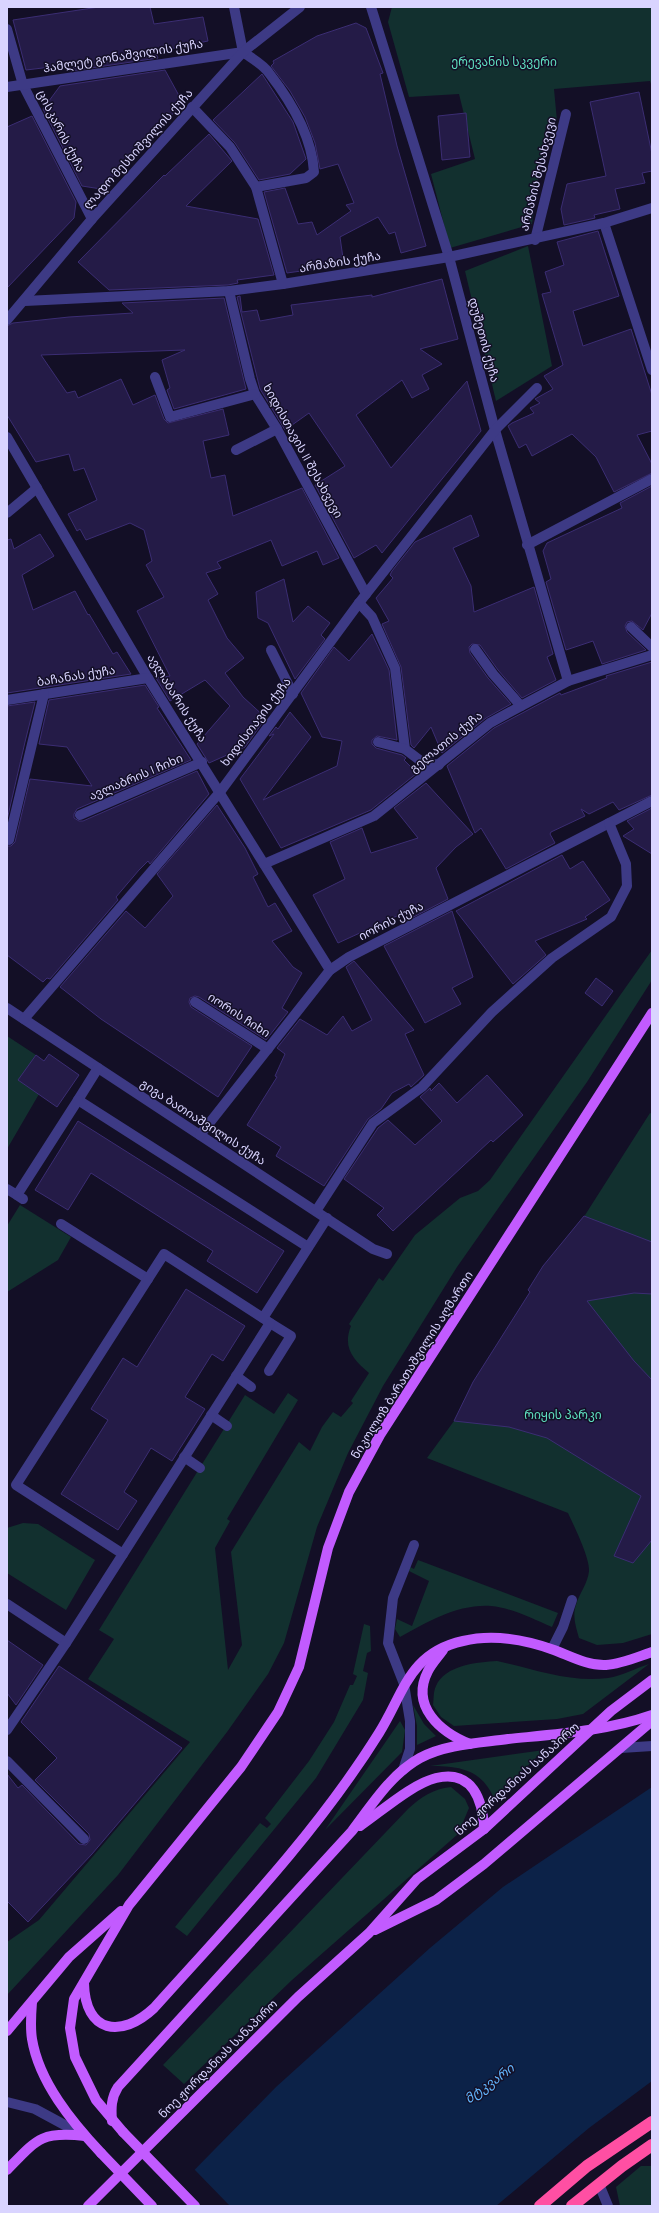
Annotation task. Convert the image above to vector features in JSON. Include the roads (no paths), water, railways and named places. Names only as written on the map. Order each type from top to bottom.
[{"type":"highway","points":[[540,2206],[587,2166],[652,2122]]},
{"type":"highway","points":[[572,2206],[652,2145]]},
{"type":"main road","name":"ნიკოლოზ ბარათაშვილის აღმართი","points":[[195,2206],[112,2121],[96,2100],[75,2057],[71,2040],[71,2015],[74,1999],[129,1905],[241,1767],[278,1712],[299,1667],[328,1548],[349,1492],[380,1435],[652,1013]]},
{"type":"main road","points":[[84,1981],[86,2007],[91,2016],[110,2026],[118,2028],[142,2019],[240,1913],[323,1814],[379,1733],[404,1684],[414,1669],[423,1660],[445,1647],[463,1641],[487,1638],[516,1640],[552,1649],[593,1664],[606,1665],[652,1652]]},
{"type":"main road","points":[[445,1647],[428,1670],[424,1682],[424,1698],[429,1713],[437,1725],[452,1737],[470,1744]]},
{"type":"main road","name":"ნოე ჟორდანიას სანაპირო","points":[[88,2206],[298,1998],[369,1933],[417,1879],[484,1829],[611,1711],[652,1680]]},
{"type":"main road","points":[[112,2121],[111,2108],[113,2095],[118,2087],[352,1831],[381,1792],[402,1770],[420,1758],[431,1753],[470,1744],[591,1730],[652,1715]]},
{"type":"main road","name":"ნოე ჟორდანიას სანაპირო","points":[[369,1933],[436,1900],[484,1864],[652,1721]]},
{"type":"main road","points":[[352,1831],[415,1788],[436,1778],[448,1777],[461,1780],[472,1786],[480,1798],[483,1811],[484,1829]]},
{"type":"main road","name":"ნიკოლოზ ბარათაშვილის აღმართი","points":[[7,2031],[69,1957],[129,1905]]},
{"type":"main road","points":[[32,2002],[30,2025],[37,2058],[56,2095],[85,2136],[152,2206]]},
{"type":"main road","points":[[7,2170],[33,2143],[46,2136],[56,2134],[85,2136]]},
{"type":"street","points":[[234,7],[243,52],[268,71],[299,118],[313,161],[314,172],[306,178],[256,187]]},
{"type":"street","name":"ლადო მესხიშვილის ქუჩა","points":[[7,320],[25,301],[92,219],[243,52],[300,7]]},
{"type":"street","name":"დუშეთის ქუჩა","points":[[371,7],[449,258],[527,544],[568,681]]},
{"type":"street","name":"ცისკარის ქუჩა","points":[[7,29],[23,85],[92,219]]},
{"type":"street","name":"ჰამლეტ გონაშვილის ქუჩა","points":[[7,87],[243,52]]},
{"type":"street","points":[[192,107],[230,147],[256,187],[283,284]]},
{"type":"street","name":"არმაზის შესახვევი","points":[[535,240],[566,114]]},
{"type":"street","name":"არმაზის ქუჩა","points":[[25,301],[229,291],[283,284],[449,258],[535,240],[604,223],[652,208]]},
{"type":"street","points":[[604,223],[652,370]]},
{"type":"street","name":"ხიდისთავის II შესახვევი","points":[[229,291],[250,379],[256,394],[277,429],[366,594]]},
{"type":"street","points":[[155,377],[170,417],[256,394]]},
{"type":"street","name":"ხიდისთავის ქუჩა","points":[[24,1019],[220,792],[294,694],[366,594],[495,430],[537,388]]},
{"type":"street","points":[[236,450],[277,429]]},
{"type":"street","name":"ავლაბარის ქუჩა","points":[[7,437],[148,678],[202,762],[330,970]]},
{"type":"street","points":[[527,544],[652,479]]},
{"type":"street","points":[[7,513],[37,488]]},
{"type":"street","points":[[359,603],[372,617],[395,668],[405,749]]},
{"type":"street","points":[[631,627],[652,647]]},
{"type":"street","points":[[475,649],[493,674],[521,706]]},
{"type":"street","points":[[272,650],[294,694]]},
{"type":"street","name":"გელათის ქუჩა","points":[[264,864],[374,816],[490,723],[521,706],[568,681],[652,655]]},
{"type":"street","name":"ბაჩანას ქუჩა","points":[[7,700],[148,678]]},
{"type":"street","points":[[9,840],[44,694]]},
{"type":"street","points":[[378,742],[405,749],[422,762],[439,765]]},
{"type":"street","name":"ავლაბრის I ჩიხი","points":[[80,815],[202,762]]},
{"type":"street","name":"იორის ქუჩა","points":[[200,1135],[330,970],[349,957],[652,801]]},
{"type":"street","points":[[316,1211],[373,1123],[422,1087],[492,1012],[552,958],[611,917],[626,886],[626,864],[609,823]]},
{"type":"street","name":"იორის ჩიხი","points":[[195,1002],[268,1049]]},
{"type":"street","name":"გიგა ბათიაშვილის ქუჩა","points":[[7,1008],[373,1249],[387,1254]]},
{"type":"street","points":[[7,1189],[20,1197],[98,1068]]},
{"type":"street","points":[[78,1100],[308,1247]]},
{"type":"street","points":[[7,1730],[123,1554],[236,1376],[308,1247],[327,1218]]},
{"type":"street","points":[[61,1224],[148,1279]]},
{"type":"street","points":[[123,1554],[16,1485],[164,1254],[291,1336],[269,1371]]},
{"type":"street","points":[[236,1376],[251,1387]]},
{"type":"street","points":[[211,1415],[226,1426]]},
{"type":"street","points":[[184,1457],[200,1468]]},
{"type":"street","points":[[402,1770],[410,1749],[410,1721],[404,1684],[388,1643],[393,1598],[414,1545]]},
{"type":"street","points":[[552,1649],[563,1627],[572,1600]]},
{"type":"street","points":[[7,1604],[66,1642]]},
{"type":"street","points":[[621,1748],[652,1746]]},
{"type":"street","points":[[7,1761],[84,1839]]},
{"type":"street","points":[[7,2102],[35,2109],[85,2136]]},
{"type":"street","points":[[599,2184],[608,2206]]},
{"type":"water","name":"მტკვარი","points":[[652,1787],[652,2081],[589,2128],[496,2206],[159,2206],[276,2087],[430,1948],[503,1887]]},
{"type":"park label","name":"ერევანის სკვერი","points":[[504,62]]},
{"type":"park label","name":"რიყის პარკი","points":[[563,1415]]}]
